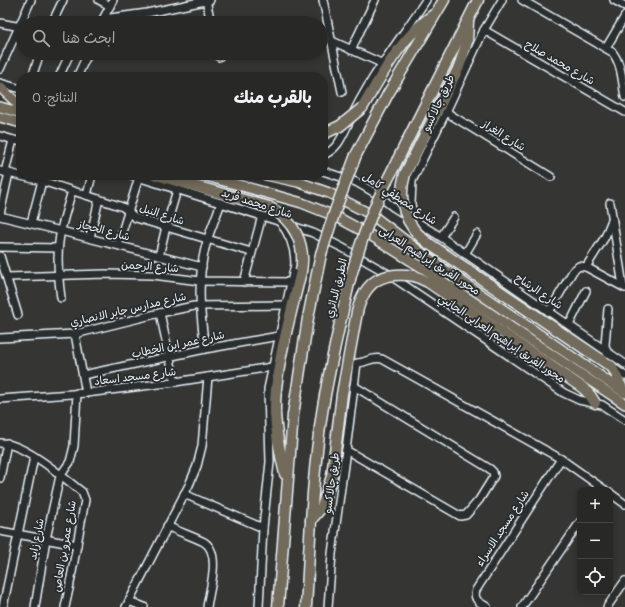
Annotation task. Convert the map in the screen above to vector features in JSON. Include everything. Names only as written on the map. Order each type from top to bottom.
[{"type":"highway","name":"الطريق الدائري","points":[[278,607],[293,415],[308,318],[321,254],[356,155],[388,94],[444,0]]},
{"type":"highway","name":"الطريق الدائري","points":[[306,607],[315,466],[322,412],[331,359],[350,280],[368,221],[376,202],[478,0]]},
{"type":"highway","points":[[328,131],[348,121],[362,108],[399,48],[422,22],[436,13]]},
{"type":"highway","points":[[468,20],[467,42],[459,67],[405,174],[402,195],[405,215],[414,231],[428,243],[612,367]]},
{"type":"highway","points":[[173,180],[269,208],[286,219],[295,230],[302,250],[301,271],[280,360],[275,413],[281,458],[287,480]]},
{"type":"highway","points":[[311,520],[322,507],[332,476],[342,394],[357,312],[366,289],[379,279],[395,274],[415,276],[428,282],[583,388],[595,403]]},
{"type":"main road","points":[[0,87],[16,103]]},
{"type":"main road","points":[[0,106],[16,111]]},
{"type":"main road","points":[[0,117],[16,122]]},
{"type":"main road","name":"محور الفريق إبراهيم العرابى","points":[[221,180],[302,203],[337,217],[370,234],[625,404]]},
{"type":"main road","name":"محور الفريق إبراهيم العرابى","points":[[289,180],[329,193],[372,215],[434,263],[625,393]]},
{"type":"main road","points":[[612,367],[625,393]]},
{"type":"street","points":[[25,16],[31,0]]},
{"type":"street","points":[[55,16],[63,0]]},
{"type":"street","points":[[99,0],[111,3],[104,16]]},
{"type":"street","points":[[130,16],[207,0],[210,16]]},
{"type":"street","points":[[323,0],[324,16]]},
{"type":"street","points":[[350,50],[375,0]]},
{"type":"street","name":"طريق جالاكسو","points":[[414,220],[410,196],[412,181],[484,30],[502,0]]},
{"type":"street","points":[[522,0],[612,52],[617,57],[623,70],[625,96]]},
{"type":"street","points":[[614,0],[625,6]]},
{"type":"street","points":[[328,152],[338,144],[358,104],[381,64],[424,1]]},
{"type":"street","points":[[606,48],[625,16]]},
{"type":"street","points":[[0,23],[16,26]]},
{"type":"street","name":"شارع محمد صلاح","points":[[484,30],[625,112]]},
{"type":"street","points":[[328,31],[332,41],[342,92]]},
{"type":"street","points":[[0,69],[16,37]]},
{"type":"street","points":[[332,41],[381,64]]},
{"type":"street","points":[[34,72],[38,60]]},
{"type":"street","points":[[62,72],[67,60]]},
{"type":"street","points":[[79,72],[85,60]]},
{"type":"street","points":[[0,83],[16,88]]},
{"type":"street","name":"شارع الغراز","points":[[446,112],[551,177]]},
{"type":"street","points":[[0,136],[16,141]]},
{"type":"street","points":[[0,215],[4,172],[13,140]]},
{"type":"street","name":"شارع النيل","points":[[4,172],[16,174]]},
{"type":"street","name":"شارع مصطفي كامل","points":[[328,173],[346,178],[366,188],[441,237]]},
{"type":"street","points":[[31,223],[45,180]]},
{"type":"street","name":"شارع النيل","points":[[47,180],[72,191],[123,207],[136,218],[252,252]]},
{"type":"street","points":[[87,195],[91,180]]},
{"type":"street","points":[[118,245],[138,180]]},
{"type":"street","name":"شارع محمد فريد","points":[[148,180],[313,233],[370,264]]},
{"type":"street","points":[[159,256],[177,190]]},
{"type":"street","points":[[61,298],[58,275],[58,248],[61,230],[72,191]]},
{"type":"street","points":[[90,238],[99,199]]},
{"type":"street","points":[[205,349],[200,305],[200,281],[208,239],[221,203]]},
{"type":"street","points":[[610,203],[624,287]]},
{"type":"street","name":"شارع الحجاز","points":[[0,215],[202,267]]},
{"type":"street","points":[[244,282],[262,216]]},
{"type":"street","points":[[441,237],[454,217]]},
{"type":"street","points":[[586,267],[605,236],[612,219]]},
{"type":"street","points":[[259,607],[263,528],[270,462],[267,398],[272,367],[295,264],[294,250],[287,231],[278,221]]},
{"type":"street","points":[[465,254],[477,234]]},
{"type":"street","name":"شارع الرشاح","points":[[441,237],[625,364]]},
{"type":"street","points":[[0,247],[58,248]]},
{"type":"street","points":[[0,256],[18,315]]},
{"type":"street","name":"محور الفريق إبراهيم العرابى الجانبي","points":[[370,264],[564,393],[579,400],[595,403],[605,407],[625,420]]},
{"type":"street","points":[[550,312],[573,270],[579,266],[586,267],[624,287]]},
{"type":"street","name":"شارع الرحمن","points":[[6,277],[105,274],[153,276],[200,281],[291,282]]},
{"type":"street","points":[[569,325],[586,291]]},
{"type":"street","name":"شارع مدارس جابر الانصاري","points":[[0,338],[74,334],[160,312],[200,305],[286,305]]},
{"type":"street","points":[[608,308],[606,351],[612,367],[625,376]]},
{"type":"street","points":[[160,312],[175,382]]},
{"type":"street","points":[[74,334],[86,393]]},
{"type":"street","name":"شارع عمر ابن الخطاب","points":[[83,375],[205,349],[279,336]]},
{"type":"street","name":"طريق جالاكسو","points":[[328,607],[332,554],[356,363],[364,362],[373,358],[382,359],[561,459]]},
{"type":"street","name":"شارع مسجد اسعاد","points":[[0,399],[86,393],[175,382],[272,367]]},
{"type":"street","points":[[144,607],[127,604],[193,475],[202,446],[208,377]]},
{"type":"street","points":[[346,450],[460,516],[466,516],[479,500],[494,476],[490,469],[354,386]]},
{"type":"street","points":[[0,478],[4,443],[21,449],[60,476],[70,462],[74,446],[77,394]]},
{"type":"street","points":[[3,607],[34,457]]},
{"type":"street","points":[[561,459],[600,487]]},
{"type":"street","name":"شارع مسجد الاسراء","points":[[487,607],[476,601],[476,590],[561,459]]},
{"type":"street","name":"شارع زايد","points":[[35,607],[46,539],[60,476]]},
{"type":"street","name":"شارع عمرو بن العاص","points":[[60,476],[82,492],[84,496],[77,545],[64,607]]},
{"type":"street","points":[[184,494],[263,528]]},
{"type":"street","points":[[613,495],[625,504]]},
{"type":"street","points":[[522,607],[579,523]]},
{"type":"street","points":[[167,526],[204,543],[210,549],[213,562],[212,580],[207,607]]},
{"type":"street","points":[[0,531],[77,545]]},
{"type":"street","points":[[607,607],[625,581]]}]
